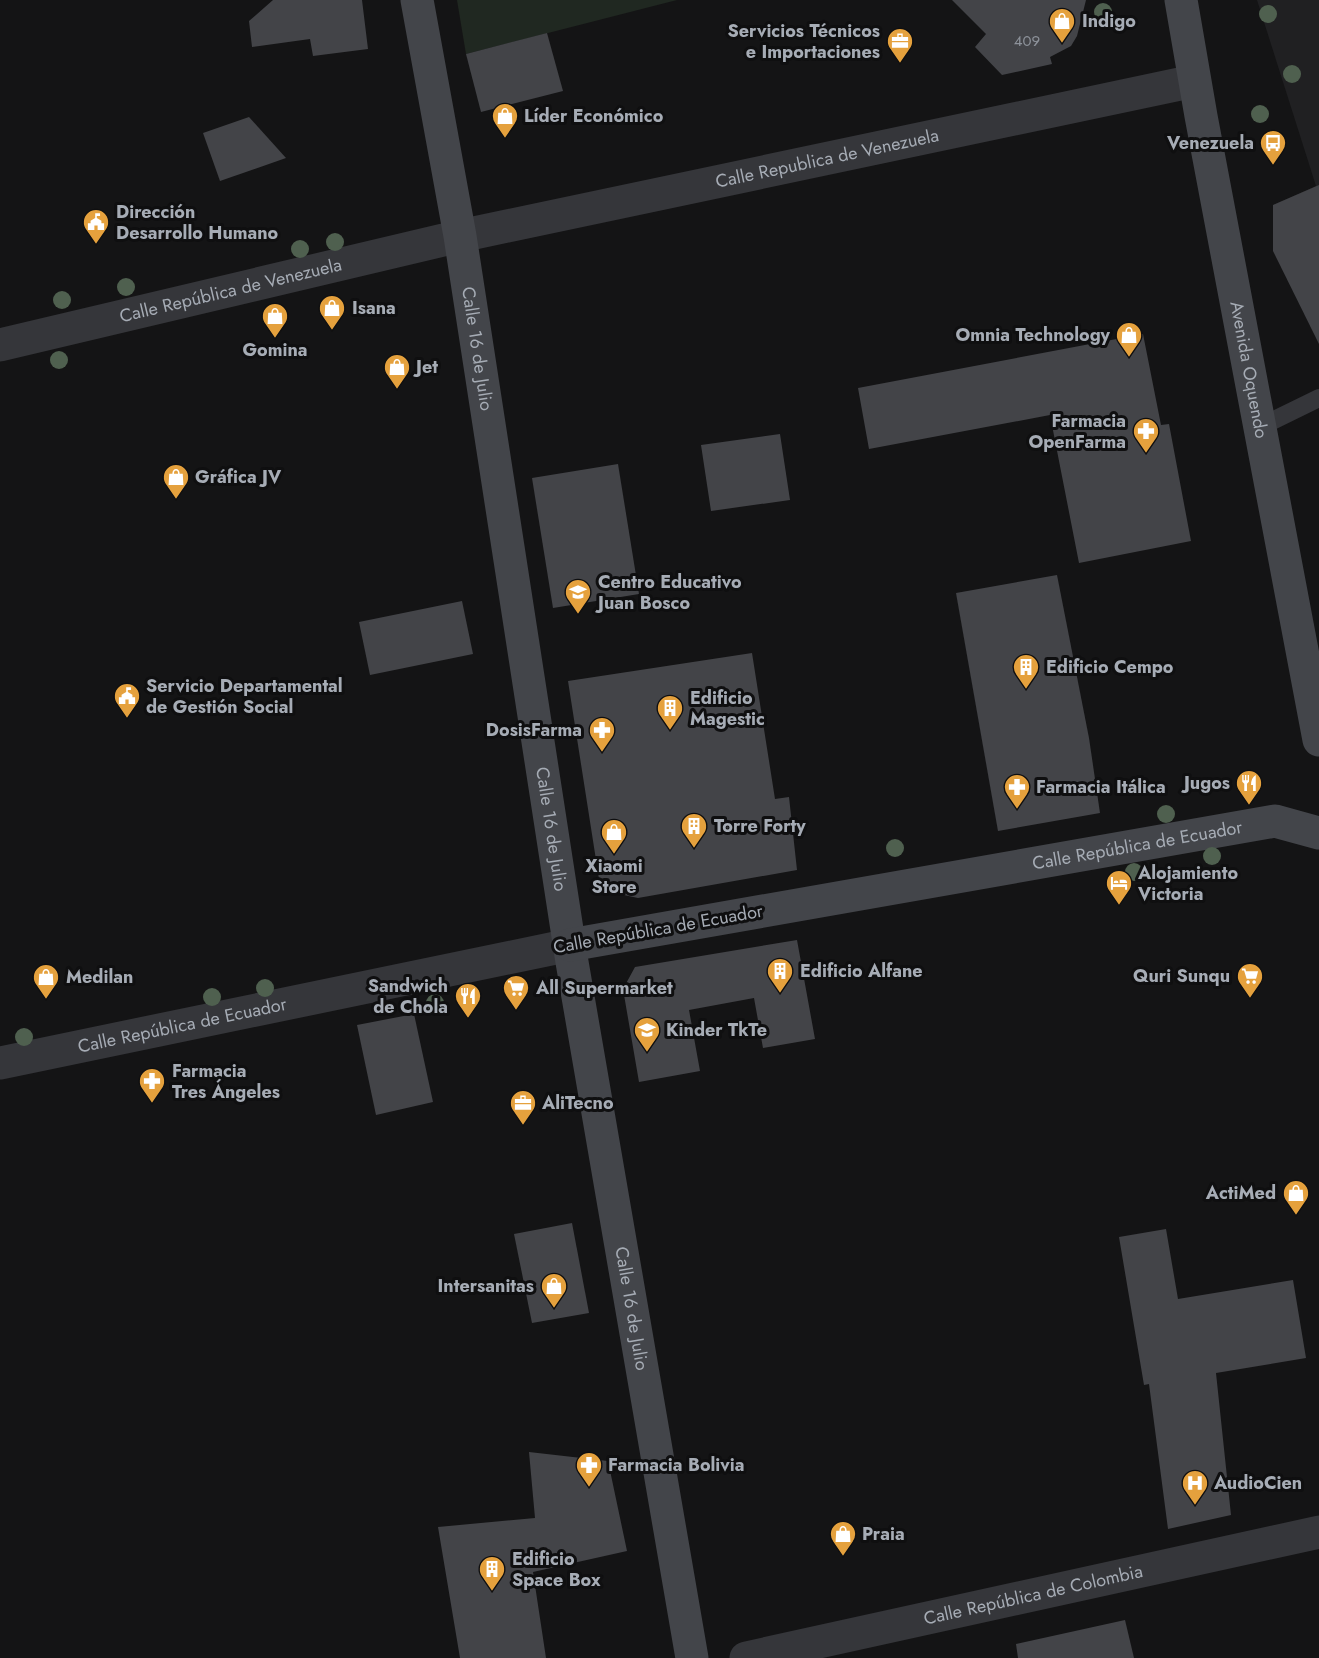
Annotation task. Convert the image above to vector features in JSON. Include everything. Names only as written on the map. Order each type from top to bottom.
[{"type":"main road","name":"Calle 16 de Julio","points":[[417,0],[460,236],[570,945],[692,1658]]},
{"type":"main road","name":"Avenida Oquendo","points":[[1180,0],[1319,740]]},
{"type":"main road","name":"Calle República de Ecuador","points":[[570,945],[1275,821],[1319,833]]},
{"type":"street","name":"Calle Republica de Venezuela","points":[[460,236],[1194,81]]},
{"type":"street","name":"Calle República de Venezuela","points":[[0,345],[460,236]]},
{"type":"street","name":"Calle República de Ecuador","points":[[0,1063],[570,945]]},
{"type":"street","name":"Calle República de Colombia","points":[[746,1658],[1319,1532]]},
{"type":"lane","points":[[1260,427],[1319,398]]},
{"type":"shaded area","points":[[457,0],[677,0],[466,54]]},
{"type":"shaded area","points":[[1257,0],[1319,0],[1319,343],[1273,205],[1316,186]]},
{"type":"building","points":[[273,0],[362,0],[368,49],[313,56],[310,39],[252,47],[249,21]]},
{"type":"building","points":[[952,0],[1086,0],[1077,36],[1071,46],[1050,57],[1052,64],[1002,75],[975,47],[986,34]]},
{"type":"building","points":[[547,33],[563,91],[481,112],[466,54]]},
{"type":"building","points":[[249,117],[286,158],[220,181],[203,133]]},
{"type":"building","points":[[1319,185],[1319,344],[1273,251],[1273,205]]},
{"type":"building","points":[[1143,334],[1161,425],[1169,424],[1191,541],[1079,563],[1050,415],[869,449],[858,388]]},
{"type":"building","points":[[780,434],[790,500],[711,511],[701,445]]},
{"type":"building","points":[[618,464],[639,594],[553,608],[532,478]]},
{"type":"building","name":"Edificio Cempo","points":[[1057,575],[1089,738],[1100,813],[998,831],[956,593]]},
{"type":"building","points":[[462,601],[473,654],[370,675],[359,622]]},
{"type":"building","points":[[752,653],[775,799],[789,797],[797,870],[638,898],[605,891],[599,879],[568,681]]},
{"type":"building","points":[[797,940],[815,1039],[763,1048],[754,998],[689,1010],[700,1071],[639,1082],[623,989],[635,967]]},
{"type":"building","points":[[414,1014],[433,1102],[376,1115],[357,1025]]},
{"type":"building","points":[[572,1223],[589,1313],[532,1323],[514,1234]]},
{"type":"building","points":[[1166,1229],[1178,1299],[1293,1280],[1306,1358],[1216,1373],[1231,1515],[1168,1529],[1149,1384],[1144,1385],[1119,1237]]},
{"type":"building","points":[[529,1452],[608,1461],[627,1551],[533,1572],[546,1658],[460,1658],[438,1527],[535,1518]]},
{"type":"building","points":[[1125,1620],[1134,1658],[1018,1658],[1016,1644]]},
{"type":"place","name":"Indigo","points":[[1062,44]]},
{"type":"place","name":"Servicios Técnicos e Importaciones","points":[[900,64]]},
{"type":"place","name":"Líder Económico","points":[[505,139]]},
{"type":"place","name":"Venezuela","points":[[1273,166]]},
{"type":"place","name":"Dirección Desarrollo Humano","points":[[96,245]]},
{"type":"place","name":"Isana","points":[[332,331]]},
{"type":"place","name":"Gomina","points":[[275,339]]},
{"type":"place","name":"Omnia Technology","points":[[1129,358]]},
{"type":"place","name":"Jet","points":[[397,390]]},
{"type":"place","name":"Farmacia OpenFarma","points":[[1146,454]]},
{"type":"place","name":"Gráfica JV","points":[[176,500]]},
{"type":"place","name":"Centro Educativo Juan Bosco","points":[[578,615]]},
{"type":"place","name":"Edificio Cempo","points":[[1026,690]]},
{"type":"place","name":"Servicio Departamental de Gestión Social","points":[[127,719]]},
{"type":"place","name":"Edificio Magestic","points":[[670,731]]},
{"type":"place","name":"DosisFarma","points":[[602,753]]},
{"type":"place","name":"Jugos","points":[[1249,806]]},
{"type":"place","name":"Farmacia Itálica","points":[[1017,810]]},
{"type":"place","name":"Torre Forty","points":[[694,849]]},
{"type":"place","name":"Xiaomi Store","points":[[614,855]]},
{"type":"place","name":"Alojamiento Victoria","points":[[1119,906]]},
{"type":"place","name":"Edificio Alfane","points":[[780,994]]},
{"type":"place","name":"Quri Sunqu","points":[[1250,999]]},
{"type":"place","name":"Medilan","points":[[46,1000]]},
{"type":"place","name":"All Supermarket","points":[[516,1011]]},
{"type":"place","name":"Sandwich de Chola","points":[[468,1019]]},
{"type":"place","name":"Kinder TkTe","points":[[647,1053]]},
{"type":"place","name":"Farmacia Tres Ángeles","points":[[152,1104]]},
{"type":"place","name":"AliTecno","points":[[523,1126]]},
{"type":"place","name":"ActiMed","points":[[1296,1216]]},
{"type":"place","name":"Intersanitas","points":[[554,1309]]},
{"type":"place","name":"Farmacia Bolivia","points":[[589,1488]]},
{"type":"place","name":"AudioCien","points":[[1195,1506]]},
{"type":"place","name":"Praia","points":[[843,1557]]},
{"type":"place","name":"Edificio Space Box","points":[[492,1592]]}]
